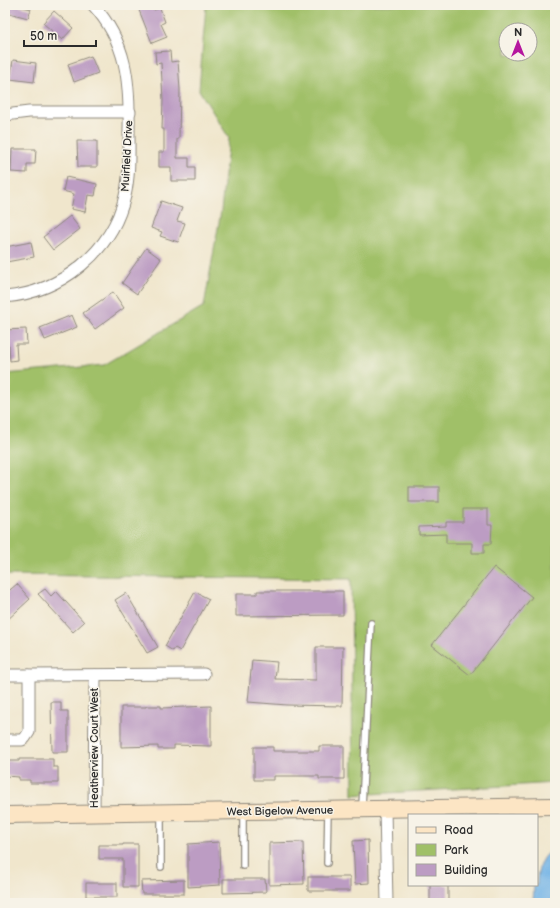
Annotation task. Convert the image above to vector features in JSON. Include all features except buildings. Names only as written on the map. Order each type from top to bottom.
[{"type":"street","name":"Muirfield Drive","points":[[5,297],[39,290],[66,277],[89,260],[108,237],[121,211],[128,182],[130,112],[128,81],[122,52],[109,26],[93,5]]},
{"type":"street","points":[[5,115],[29,112],[130,112]]},
{"type":"street","points":[[95,675],[204,674]]},
{"type":"street","name":"Heatherview Court West","points":[[5,675],[95,675],[94,814]]},
{"type":"street","points":[[5,740],[22,740],[29,732],[29,675]]},
{"type":"street","name":"West Bigelow Avenue","points":[[5,815],[555,806]]},
{"type":"street","points":[[385,809],[387,903]]},
{"type":"lane","points":[[362,809],[371,623]]},
{"type":"lane","points":[[327,863],[328,810]]},
{"type":"lane","points":[[243,812],[243,866]]},
{"type":"lane","points":[[161,813],[161,867]]},
{"type":"green space","points":[[206,5],[555,5],[555,783],[353,795],[351,579],[5,575],[5,374],[104,365],[204,306],[221,211],[229,138],[199,90]]},
{"type":"water","points":[[555,849],[555,903],[533,903],[534,886],[538,886],[540,864],[550,851]]}]
